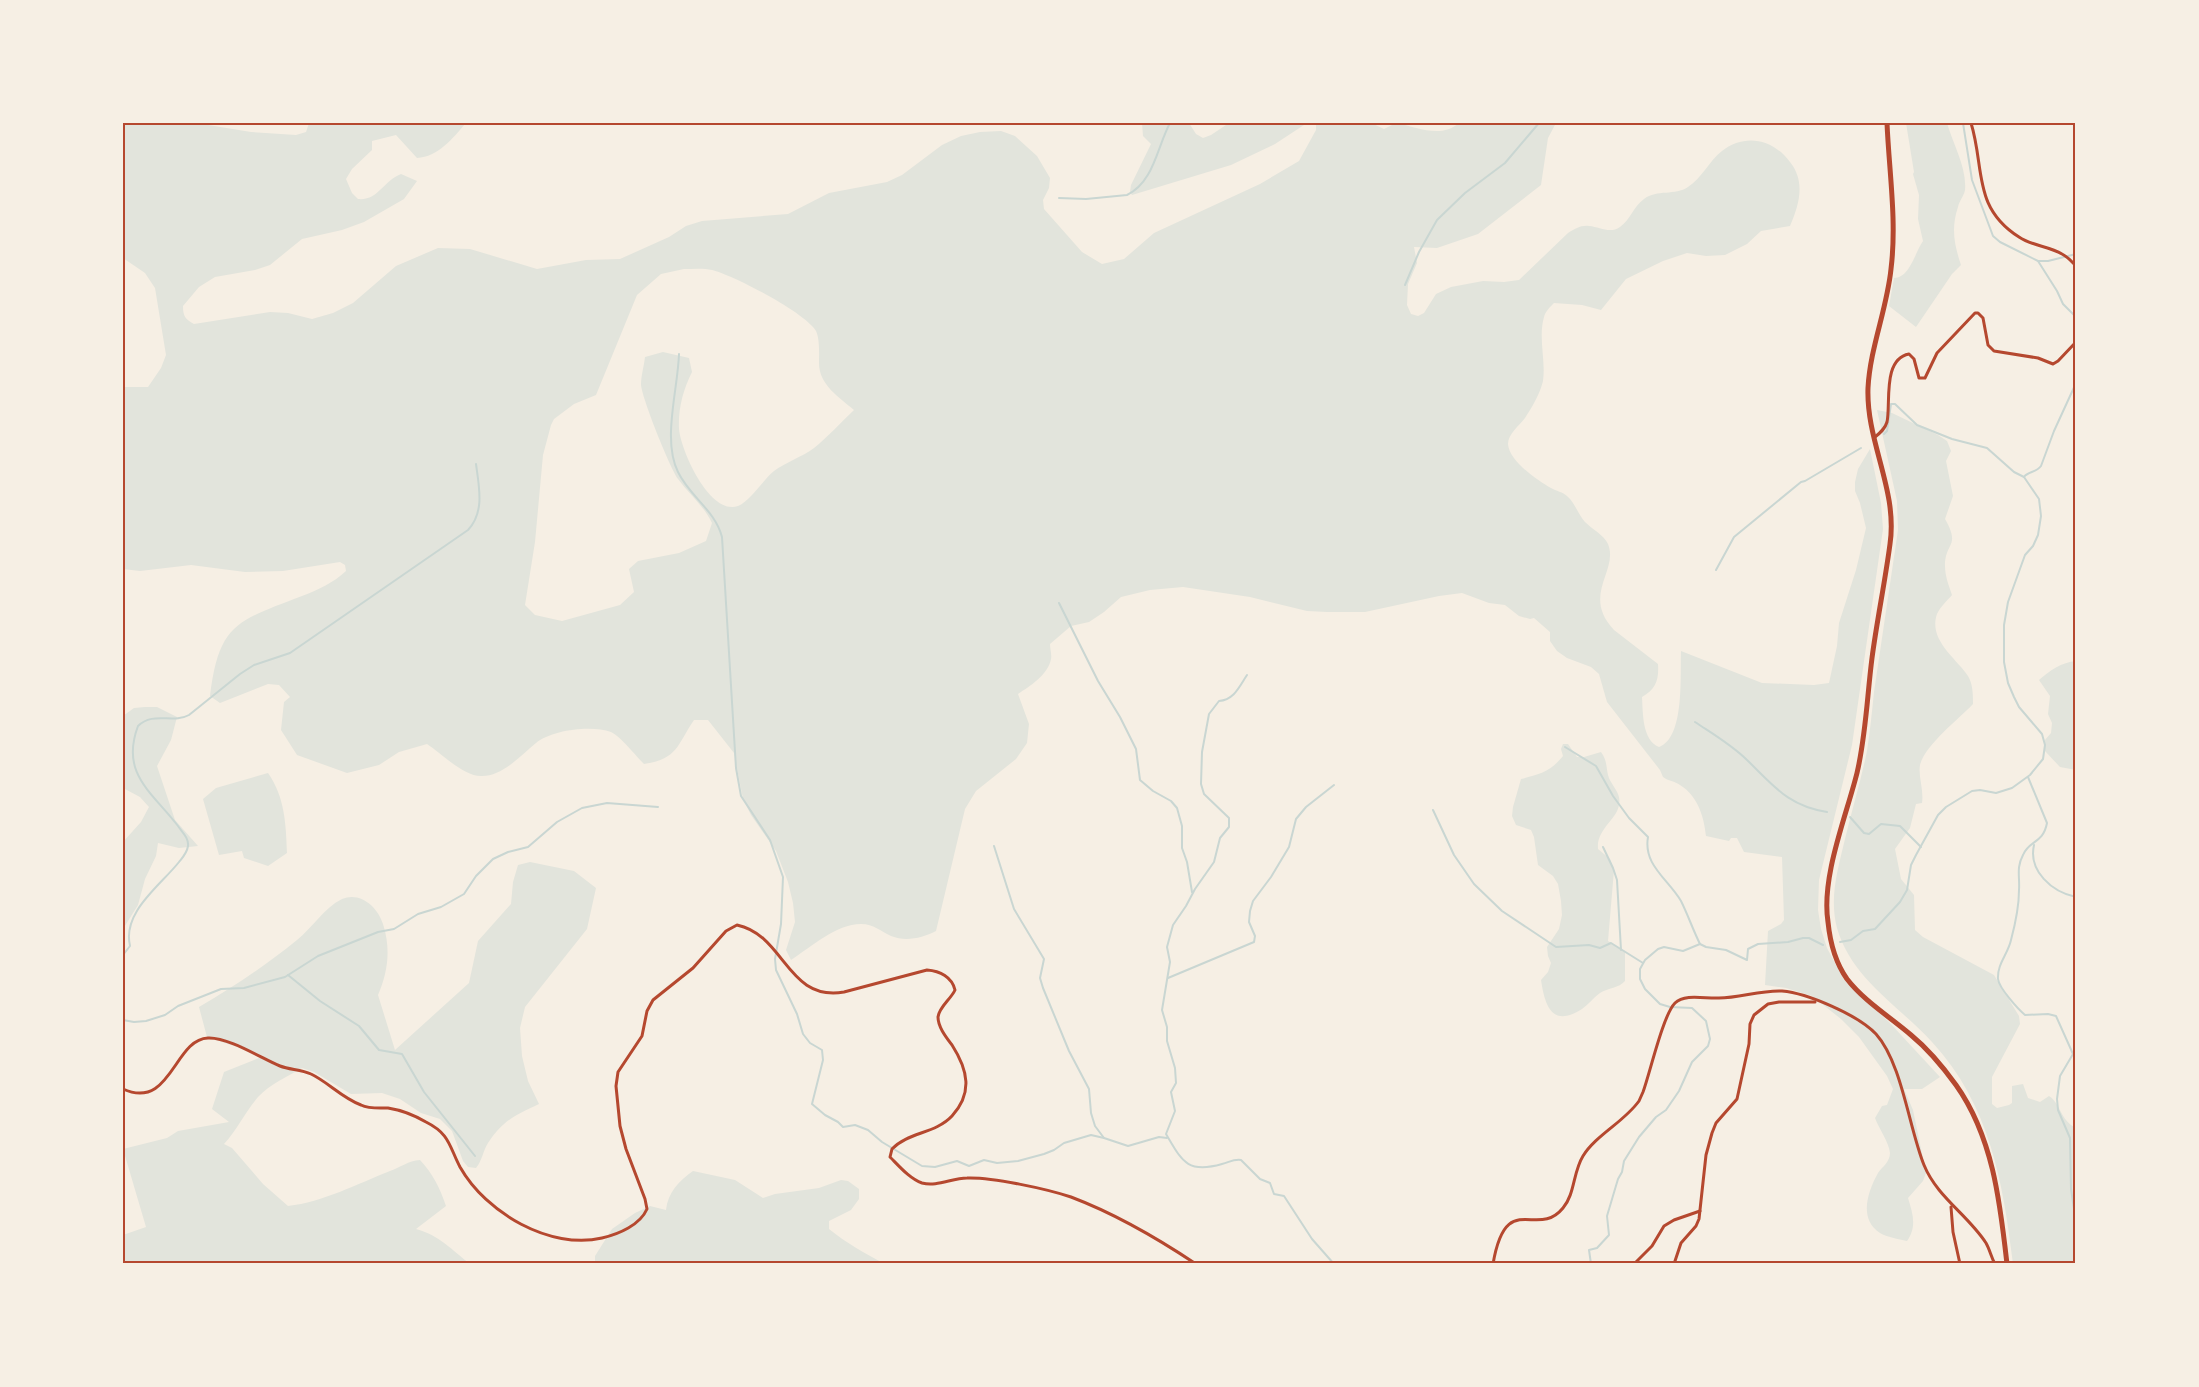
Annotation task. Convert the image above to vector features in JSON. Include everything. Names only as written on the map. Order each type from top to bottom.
[{"type":"highway","points":[[1887,123],[1893,253],[1888,291],[1868,390],[1870,416],[1891,505],[1891,543],[1876,630],[1862,744],[1830,878],[1827,917],[1831,944],[1846,977],[1859,992],[1914,1037],[1936,1060],[1958,1087],[1978,1123],[1992,1165],[2007,1264]]},
{"type":"street","points":[[1971,123],[1983,192],[1994,213],[2020,238],[2061,253],[2076,266]]},
{"type":"street","points":[[1875,437],[1887,423],[1891,375],[1899,360],[1909,354],[1916,363],[1919,378],[1925,378],[1936,353],[1975,313],[1983,318],[1988,345],[1996,352],[2038,358],[2053,364],[2076,342]]},
{"type":"street","points":[[123,1089],[137,1094],[150,1092],[166,1078],[194,1044],[205,1038],[214,1038],[284,1067],[311,1074],[362,1106],[402,1111],[431,1124],[445,1135],[460,1167],[473,1184],[497,1207],[522,1224],[545,1235],[563,1239],[590,1240],[611,1235],[621,1232],[639,1220],[647,1209],[620,1126],[616,1086],[618,1072],[640,1041],[647,1011],[653,1000],[693,968],[726,931],[737,924],[760,935],[777,950],[794,975],[823,992],[833,994],[844,992],[898,980],[927,970],[939,972],[953,982],[955,990],[940,1010],[938,1018],[963,1066],[967,1082],[966,1091],[961,1105],[943,1124],[904,1140],[892,1149],[890,1156],[913,1178],[932,1184],[961,1178],[977,1179],[1070,1197],[1113,1215],[1160,1240],[1196,1264]]},
{"type":"street","points":[[1493,1264],[1500,1236],[1512,1221],[1546,1219],[1562,1209],[1569,1198],[1582,1158],[1639,1101],[1644,1092],[1665,1018],[1675,1002],[1685,998],[1730,998],[1782,991],[1820,1002],[1866,1025],[1883,1044],[1896,1074],[1924,1166],[1951,1205],[1986,1243],[1995,1264]]},
{"type":"street","points":[[1674,1264],[1681,1243],[1696,1226],[1700,1211],[1706,1155],[1712,1133],[1716,1123],[1737,1099],[1749,1044],[1750,1024],[1754,1015],[1768,1004],[1820,1002]]},
{"type":"street","points":[[1951,1205],[1953,1232],[1960,1264]]},
{"type":"street","points":[[1634,1264],[1650,1249],[1664,1226],[1700,1211]]},
{"type":"shaded area","points":[[123,123],[196,123],[251,132],[296,135],[306,132],[309,123],[466,123],[445,146],[425,157],[417,158],[396,135],[372,141],[372,150],[352,169],[346,179],[352,193],[358,199],[371,197],[401,174],[417,181],[404,199],[364,222],[342,230],[302,239],[270,265],[215,277],[199,287],[183,306],[185,317],[194,324],[270,312],[288,313],[312,319],[333,313],[353,303],[396,266],[438,248],[470,249],[537,269],[586,260],[620,259],[669,237],[686,226],[702,221],[788,214],[829,193],[887,182],[902,175],[942,145],[961,136],[980,132],[1001,131],[1015,136],[1037,156],[1050,178],[1049,188],[1043,200],[1044,209],[1082,252],[1102,264],[1124,259],[1154,233],[1260,184],[1299,161],[1316,130],[1316,123],[1371,123],[1384,129],[1396,123],[1437,131],[1452,128],[1459,123],[1556,123],[1548,138],[1541,185],[1478,234],[1437,248],[1414,247],[1417,263],[1408,284],[1407,305],[1411,314],[1418,316],[1424,313],[1436,294],[1451,287],[1483,281],[1519,280],[1568,233],[1578,228],[1589,226],[1609,230],[1620,227],[1644,199],[1655,194],[1683,190],[1688,187],[1717,155],[1731,145],[1758,141],[1775,148],[1790,162],[1798,177],[1798,202],[1790,226],[1761,231],[1747,244],[1725,255],[1706,256],[1687,253],[1663,261],[1626,279],[1601,310],[1582,305],[1554,303],[1545,313],[1542,325],[1544,373],[1542,386],[1525,418],[1512,433],[1508,444],[1513,457],[1525,470],[1539,481],[1564,493],[1585,522],[1608,544],[1609,564],[1600,595],[1601,606],[1614,630],[1658,664],[1656,684],[1642,697],[1646,732],[1653,743],[1659,747],[1673,732],[1677,719],[1681,651],[1762,683],[1814,685],[1829,683],[1837,646],[1839,623],[1856,570],[1866,528],[1855,491],[1855,482],[1858,469],[1870,449],[1881,503],[1883,529],[1852,745],[1819,880],[1818,910],[1827,948],[1844,980],[1889,1022],[1940,1077],[1922,1089],[1904,1089],[1913,1110],[1926,1173],[1923,1181],[1908,1198],[1913,1220],[1910,1236],[1907,1241],[1880,1233],[1873,1227],[1867,1213],[1871,1188],[1890,1156],[1888,1144],[1875,1118],[1882,1106],[1887,1105],[1893,1089],[1887,1076],[1859,1037],[1812,996],[1786,988],[1765,985],[1768,931],[1784,920],[1782,857],[1744,852],[1737,838],[1731,838],[1729,841],[1706,836],[1702,814],[1696,801],[1680,785],[1663,777],[1607,702],[1599,674],[1591,667],[1567,658],[1557,651],[1550,641],[1550,632],[1534,618],[1519,616],[1505,605],[1489,603],[1462,593],[1365,612],[1307,611],[1250,597],[1183,587],[1150,590],[1121,597],[1089,622],[1071,626],[1050,644],[1051,657],[1046,670],[1018,694],[1029,724],[1027,743],[1016,759],[976,791],[965,809],[936,931],[920,937],[902,939],[870,925],[852,925],[824,937],[791,960],[786,950],[795,922],[788,882],[776,851],[751,815],[743,799],[734,753],[708,720],[694,720],[675,750],[664,759],[644,764],[615,734],[603,730],[583,729],[561,732],[543,739],[504,769],[490,775],[468,773],[427,744],[399,752],[379,765],[347,773],[297,755],[281,730],[284,702],[290,697],[279,685],[268,684],[220,703],[210,696],[219,653],[226,638],[235,628],[262,612],[325,586],[346,571],[345,565],[340,562],[283,571],[245,572],[191,565],[140,571],[123,569],[123,387],[148,387],[161,368],[166,355],[155,288],[145,273],[123,258]],"holes":[[[684,269],[712,270],[722,273],[784,305],[810,323],[816,331],[819,343],[822,378],[831,390],[854,410],[814,448],[774,471],[743,503],[738,506],[728,506],[717,501],[708,492],[691,466],[681,439],[680,407],[692,372],[689,358],[663,352],[645,357],[641,385],[646,404],[674,472],[712,523],[706,541],[679,553],[638,561],[629,569],[634,592],[620,605],[562,621],[535,615],[525,605],[535,542],[543,455],[551,425],[554,419],[574,404],[596,395],[637,295],[661,274]]]},
{"type":"shaded area","points":[[1142,123],[1189,123],[1196,134],[1203,138],[1229,123],[1307,123],[1275,144],[1231,165],[1132,195],[1131,185],[1151,144],[1143,136]]},
{"type":"shaded area","points":[[1906,123],[1947,123],[1962,165],[1965,182],[1965,190],[1956,215],[1954,229],[1961,265],[1952,274],[1916,327],[1889,306],[1894,278],[1900,277],[1908,269],[1923,241],[1918,219],[1919,195],[1913,174]]},
{"type":"shaded area","points":[[1877,410],[1892,413],[1938,435],[1947,441],[1951,451],[1946,461],[1953,496],[1945,519],[1950,528],[1952,540],[1945,566],[1952,595],[1938,611],[1935,623],[1940,640],[1968,676],[1973,693],[1973,704],[1935,741],[1923,757],[1920,765],[1922,803],[1916,804],[1910,828],[1895,849],[1901,879],[1914,895],[1915,930],[1923,937],[1994,975],[2019,1016],[2020,1024],[1992,1077],[1992,1104],[1997,1108],[2009,1105],[2012,1103],[2012,1086],[2023,1084],[2028,1098],[2040,1102],[2049,1096],[2053,1099],[2067,1121],[2076,1128],[2076,1264],[2013,1264],[1998,1174],[1980,1118],[1968,1092],[1952,1066],[1932,1042],[1877,990],[1853,962],[1837,928],[1834,905],[1835,883],[1867,751],[1898,530],[1897,501]]},
{"type":"shaded area","points":[[2076,661],[2076,770],[2060,767],[2045,751],[2045,740],[2051,733],[2052,723],[2048,714],[2050,696],[2039,680],[2056,667]]},
{"type":"shaded area","points":[[157,707],[177,717],[171,740],[157,766],[175,820],[198,846],[179,848],[158,843],[156,856],[145,879],[138,905],[123,929],[123,842],[141,822],[149,807],[140,797],[123,788],[123,716],[134,708]]},
{"type":"shaded area","points":[[1563,744],[1568,744],[1577,757],[1601,752],[1609,778],[1619,797],[1617,811],[1601,834],[1598,849],[1610,859],[1614,870],[1608,941],[1625,952],[1625,981],[1600,993],[1582,1009],[1564,1016],[1557,1015],[1548,1006],[1541,980],[1548,972],[1551,963],[1547,947],[1559,929],[1562,915],[1558,884],[1553,876],[1538,865],[1531,830],[1516,825],[1512,816],[1521,779],[1539,774],[1554,766],[1563,756],[1561,749]]},
{"type":"shaded area","points":[[268,773],[281,801],[287,853],[268,866],[244,858],[242,851],[219,855],[203,799],[216,788]]},
{"type":"shaded area","points":[[530,862],[574,871],[596,888],[587,929],[525,1007],[520,1028],[522,1056],[528,1081],[539,1104],[517,1115],[499,1129],[488,1143],[476,1168],[468,1167],[463,1161],[452,1131],[440,1119],[421,1113],[400,1099],[382,1093],[351,1094],[314,1072],[302,1068],[263,1092],[224,1144],[232,1148],[263,1184],[288,1206],[327,1197],[420,1160],[436,1182],[446,1206],[416,1229],[438,1239],[470,1264],[123,1264],[123,1235],[146,1227],[123,1149],[167,1138],[178,1131],[229,1122],[212,1109],[224,1072],[264,1056],[207,1037],[199,1007],[262,967],[303,935],[336,903],[342,899],[355,897],[373,907],[381,918],[385,933],[387,960],[378,995],[395,1050],[469,983],[478,941],[511,904],[513,882],[518,865]]},
{"type":"shaded area","points":[[693,1171],[735,1180],[763,1198],[775,1194],[819,1188],[841,1180],[848,1181],[859,1189],[859,1199],[851,1210],[829,1221],[829,1229],[849,1244],[885,1264],[595,1264],[595,1256],[612,1229],[650,1206],[666,1210],[675,1188]]},
{"type":"waterway","points":[[1059,198],[1086,199],[1127,195],[1136,189],[1149,173],[1170,123]]},
{"type":"waterway","points":[[1405,285],[1419,252],[1437,220],[1465,193],[1505,163],[1539,123]]},
{"type":"waterway","points":[[1963,123],[1972,180],[1993,236],[2000,242],[2038,261],[2063,304],[2076,317]]},
{"type":"waterway","points":[[2038,261],[2048,261],[2076,254]]},
{"type":"waterway","points":[[679,354],[671,430],[673,459],[683,481],[714,519],[722,537],[736,768],[741,796],[770,840],[783,877],[781,924],[775,959],[776,970],[797,1014],[803,1034],[810,1043],[822,1050],[823,1060],[812,1104],[843,1127],[855,1125],[868,1130],[882,1142],[922,1166],[935,1167],[957,1161],[969,1166],[984,1160],[997,1163],[1018,1161],[1044,1154],[1064,1143],[1091,1135],[1128,1146],[1159,1137],[1167,1138]]},
{"type":"waterway","points":[[2024,477],[2041,466],[2076,383]]},
{"type":"waterway","points":[[1884,434],[1887,431],[1891,404],[1895,404],[1917,425],[1952,439],[1987,448],[2014,472],[2024,477]]},
{"type":"waterway","points":[[1716,570],[1734,537],[1801,482],[1861,448]]},
{"type":"waterway","points":[[123,955],[130,946],[129,934],[137,911],[186,853],[188,846],[185,835],[149,792],[136,770],[133,743],[138,726],[150,719],[189,715],[240,674],[254,665],[290,653],[468,530],[477,515],[480,499],[476,464]]},
{"type":"waterway","points":[[1840,942],[1851,940],[1863,931],[1875,929],[1900,902],[1907,890],[1911,865],[1938,815],[1946,807],[1972,791],[1996,793],[2012,788],[2030,775],[2043,759],[2045,745],[2042,734],[2019,707],[2008,683],[2004,662],[2004,625],[2008,602],[2025,555],[2033,546],[2038,535],[2041,516],[2039,499],[2024,477]]},
{"type":"waterway","points":[[1059,603],[1098,681],[1136,749],[1140,780],[1153,791],[1171,801],[1177,808],[1182,826],[1182,848],[1192,892]]},
{"type":"waterway","points":[[1247,675],[1239,688],[1229,698],[1219,701],[1209,714],[1202,752],[1201,784],[1204,794],[1229,818],[1229,827],[1220,838],[1214,862],[1173,925],[1167,947],[1170,962],[1162,1010],[1167,1027],[1167,1041],[1175,1068],[1176,1083],[1171,1092],[1175,1111],[1166,1134],[1182,1158],[1193,1166],[1210,1167],[1241,1160],[1260,1179],[1270,1183],[1274,1194],[1284,1196],[1312,1239],[1334,1264]]},
{"type":"waterway","points":[[1695,722],[1735,749],[1783,794],[1802,805],[1827,812]]},
{"type":"waterway","points":[[1565,747],[1596,766],[1629,818],[1648,837],[1649,856],[1681,901],[1700,944],[1726,950],[1747,960],[1748,949],[1758,944],[1809,938],[1823,945]]},
{"type":"waterway","points":[[2028,777],[2047,823],[2042,835],[2026,850],[2021,860],[2015,922],[2010,945],[1999,969],[1998,979],[2005,993],[2025,1015],[2056,1016],[2073,1054],[2060,1076],[2057,1099],[2058,1110],[2070,1138],[2071,1189],[2076,1222]]},
{"type":"waterway","points":[[1168,978],[1254,942],[1255,936],[1249,922],[1253,901],[1289,847],[1296,819],[1306,807],[1334,785]]},
{"type":"waterway","points":[[123,1020],[146,1021],[165,1015],[178,1006],[221,989],[244,988],[285,977],[318,956],[378,932],[394,929],[418,914],[441,907],[464,894],[476,876],[493,859],[528,847],[557,822],[582,808],[607,803],[658,807]]},
{"type":"waterway","points":[[1433,810],[1454,855],[1474,884],[1502,911],[1556,947],[1589,945],[1600,948],[1611,943],[1643,963]]},
{"type":"waterway","points":[[1850,817],[1864,833],[1869,834],[1881,824],[1900,826],[1921,847]]},
{"type":"waterway","points":[[2034,845],[2033,854],[2038,872],[2058,890],[2076,897]]},
{"type":"waterway","points":[[994,846],[1014,909],[1044,959],[1040,978],[1043,988],[1069,1051],[1089,1089],[1091,1113],[1095,1126],[1104,1138]]},
{"type":"waterway","points":[[1603,847],[1617,880],[1621,950]]},
{"type":"waterway","points":[[1591,1264],[1589,1250],[1597,1248],[1609,1235],[1607,1216],[1624,1161],[1639,1137],[1656,1117],[1666,1110],[1679,1091],[1692,1062],[1708,1046],[1710,1039],[1706,1021],[1692,1008],[1660,1004],[1645,989],[1640,979],[1640,969],[1645,960],[1658,949],[1664,947],[1683,951],[1700,944]]},
{"type":"waterway","points":[[288,975],[320,1001],[359,1026],[379,1050],[402,1054],[424,1092],[475,1156]]}]
